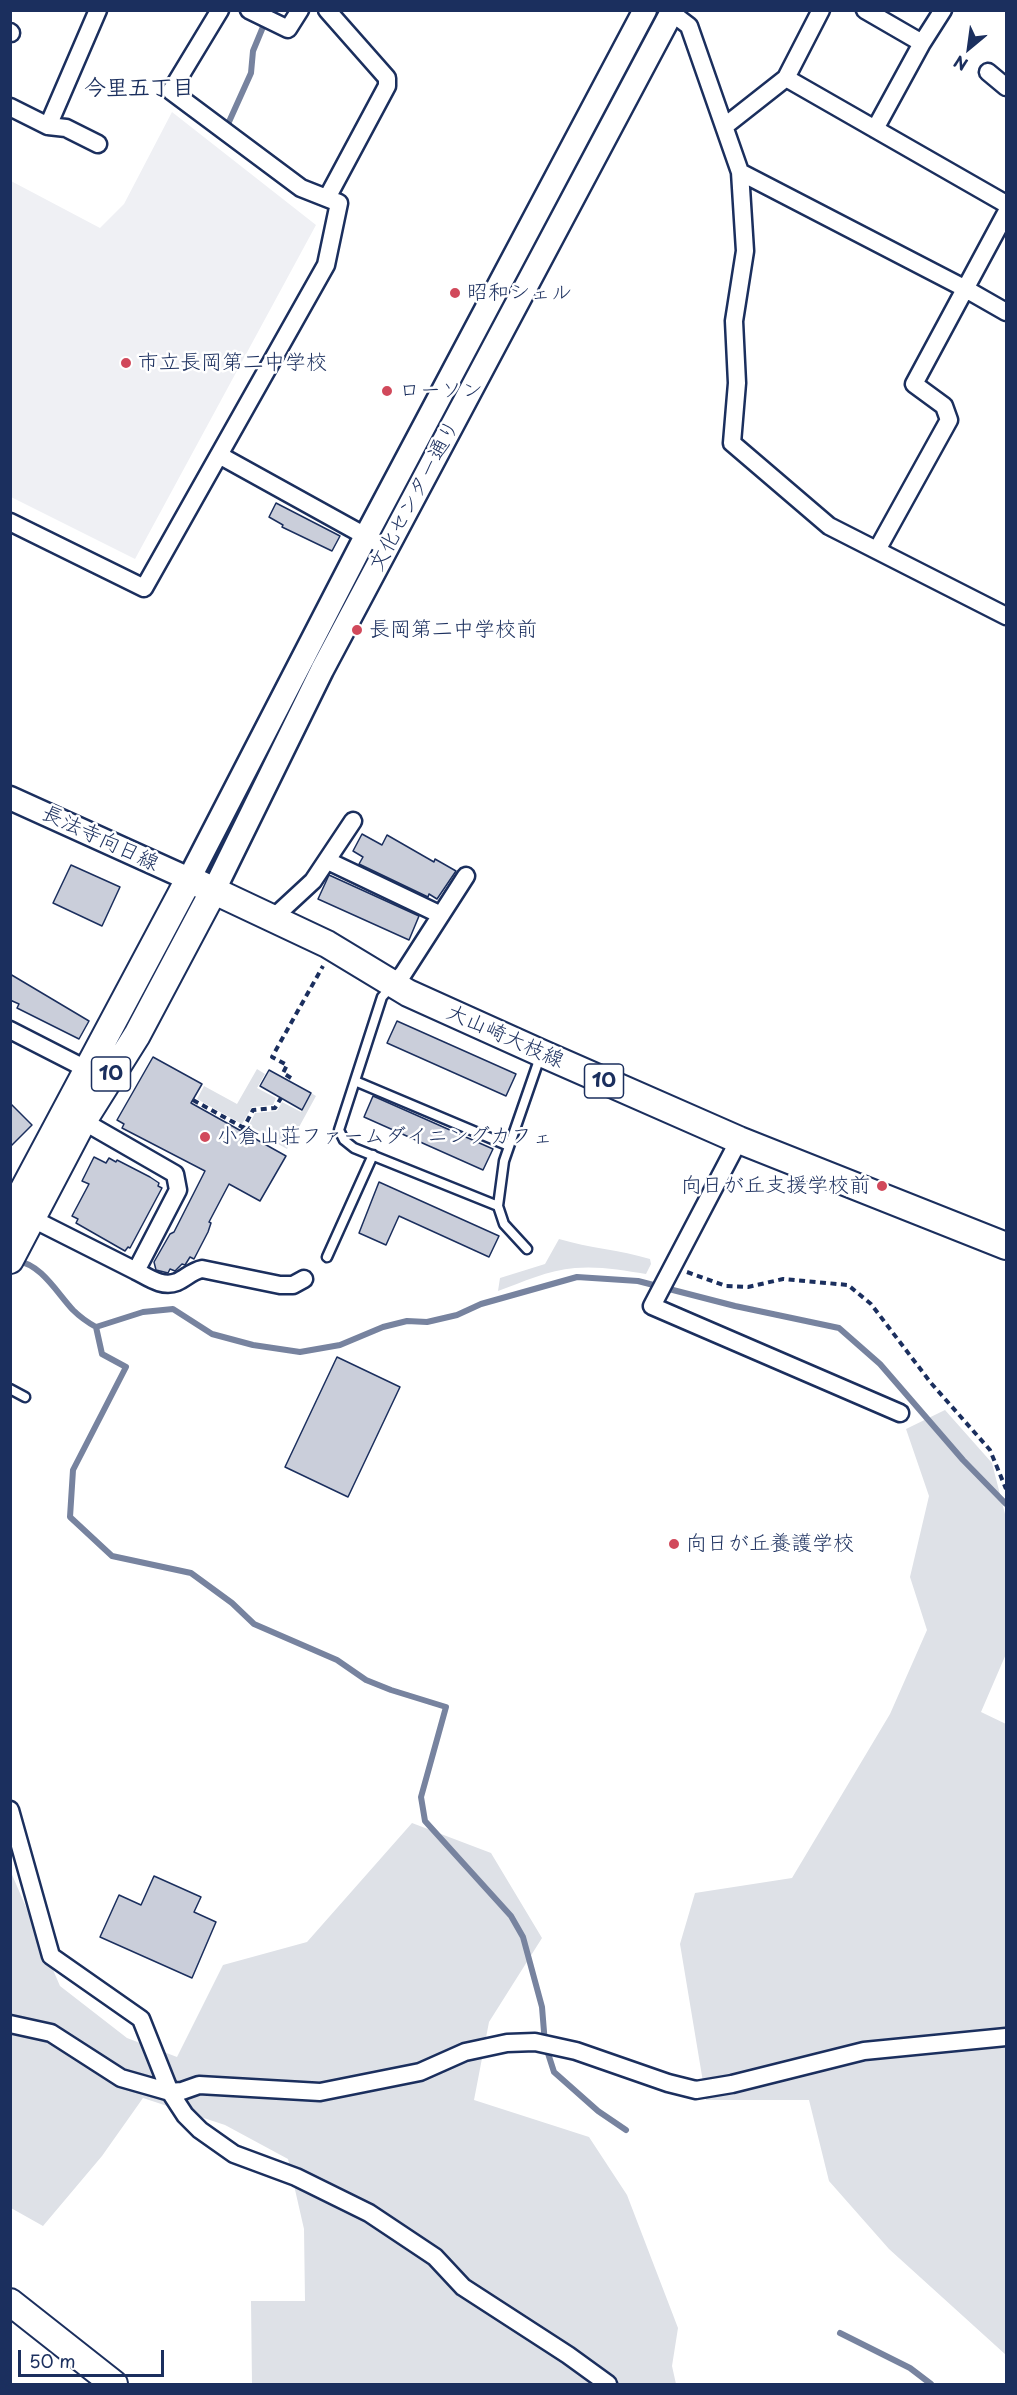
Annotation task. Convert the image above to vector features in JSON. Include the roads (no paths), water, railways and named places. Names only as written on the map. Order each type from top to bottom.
[{"type":"main road","name":"大山崎大枝線","points":[[189,879],[327,944],[393,985],[541,1053],[739,1140],[1006,1246]]},
{"type":"main road","name":"10","points":[[10,1260],[17,1213],[98,1075],[189,879]]},
{"type":"main road","name":"10","points":[[17,1213],[83,1121],[98,1075],[137,1035],[214,890]]},
{"type":"main road","points":[[10,2302],[114,2385]]},
{"type":"street","points":[[48,126],[98,10]]},
{"type":"street","points":[[10,522],[144,588],[326,265],[339,203],[301,188],[171,91],[220,10]]},
{"type":"street","points":[[249,10],[288,29],[300,10]]},
{"type":"street","points":[[327,10],[387,78],[387,86],[327,198]]},
{"type":"street","name":"文化センター通り","points":[[189,879],[366,536],[645,10]]},
{"type":"street","points":[[724,126],[786,78],[821,10]]},
{"type":"street","points":[[866,10],[922,43]]},
{"type":"street","points":[[875,129],[922,43],[943,10]]},
{"type":"street","points":[[671,11],[689,26],[740,172],[745,251],[734,321],[737,383],[732,443],[830,526],[1006,616]]},
{"type":"street","name":"文化センター通り","points":[[214,890],[322,670],[671,11]]},
{"type":"street","points":[[988,72],[1006,87]]},
{"type":"street","points":[[786,78],[1006,204]]},
{"type":"street","points":[[10,107],[48,126],[66,128],[98,144]]},
{"type":"street","points":[[740,172],[1006,312]]},
{"type":"street","points":[[877,550],[949,420],[944,406],[914,384],[964,288],[1005,219]]},
{"type":"street","points":[[219,455],[387,548]]},
{"type":"street","name":"長法寺向日線","points":[[10,798],[189,879]]},
{"type":"street","points":[[273,918],[313,881],[353,821]]},
{"type":"street","points":[[328,861],[441,915]]},
{"type":"street","points":[[393,985],[403,974],[466,876]]},
{"type":"street","points":[[10,1030],[98,1075]]},
{"type":"street","points":[[83,1121],[175,1174],[178,1190],[136,1271]]},
{"type":"street","points":[[739,1140],[652,1306],[900,1413]]},
{"type":"street","points":[[17,1213],[160,1283],[177,1282],[193,1271],[202,1269],[280,1285],[293,1285],[304,1279]]},
{"type":"street","points":[[10,1810],[51,1956],[141,2019],[170,2092],[185,2115],[216,2143],[234,2154],[296,2177],[369,2213],[435,2257],[463,2287],[568,2355],[608,2385]]},
{"type":"street","points":[[10,2024],[51,2032],[121,2078],[170,2092],[182,2091],[198,2085],[320,2092],[420,2072],[465,2052],[507,2043],[535,2042],[576,2051],[668,2083],[696,2090],[732,2084],[864,2051],[1006,2037]]},
{"type":"lane","points":[[393,985],[382,997],[339,1130],[344,1140],[354,1148],[498,1206]]},
{"type":"lane","points":[[527,1250],[504,1224],[498,1206],[500,1179],[509,1146],[541,1053]]},
{"type":"lane","points":[[355,1081],[509,1146]]},
{"type":"lane","points":[[327,1257],[373,1155]]},
{"type":"lane","points":[[10,1389],[25,1397]]},
{"type":"waterway","points":[[228,124],[251,73],[253,51],[270,10]]},
{"type":"waterway","points":[[17,1261],[26,1263],[41,1273],[73,1310],[96,1327],[143,1312],[173,1309],[212,1334],[253,1345],[300,1352],[340,1345],[383,1327],[407,1321],[427,1322],[457,1315],[481,1304],[577,1277],[638,1281],[735,1306],[839,1328],[880,1364],[963,1460],[1006,1504]]},
{"type":"waterway","points":[[96,1327],[102,1354],[126,1367],[73,1470],[70,1517],[112,1556],[191,1573],[232,1603],[254,1624],[337,1660],[366,1680],[446,1707],[421,1797],[425,1821],[511,1916],[523,1937],[542,2007],[545,2044],[554,2072],[598,2111],[626,2130]]},
{"type":"waterway","points":[[840,2333],[910,2368],[931,2384]]},
{"type":"place","name":"昭和シェル","points":[[455,293]]},
{"type":"place","name":"市立長岡第二中学校","points":[[126,363]]},
{"type":"place","name":"ローソン","points":[[387,391]]},
{"type":"place","name":"長岡第二中学校前","points":[[357,630]]},
{"type":"place","name":"小倉山荘ファームダイニングカフェ","points":[[205,1137]]},
{"type":"place","name":"向日が丘支援学校前","points":[[882,1186]]},
{"type":"place","name":"向日が丘養護学校","points":[[674,1544]]},
{"type":"district","name":"今里五丁目","points":[[139,89]]}]
